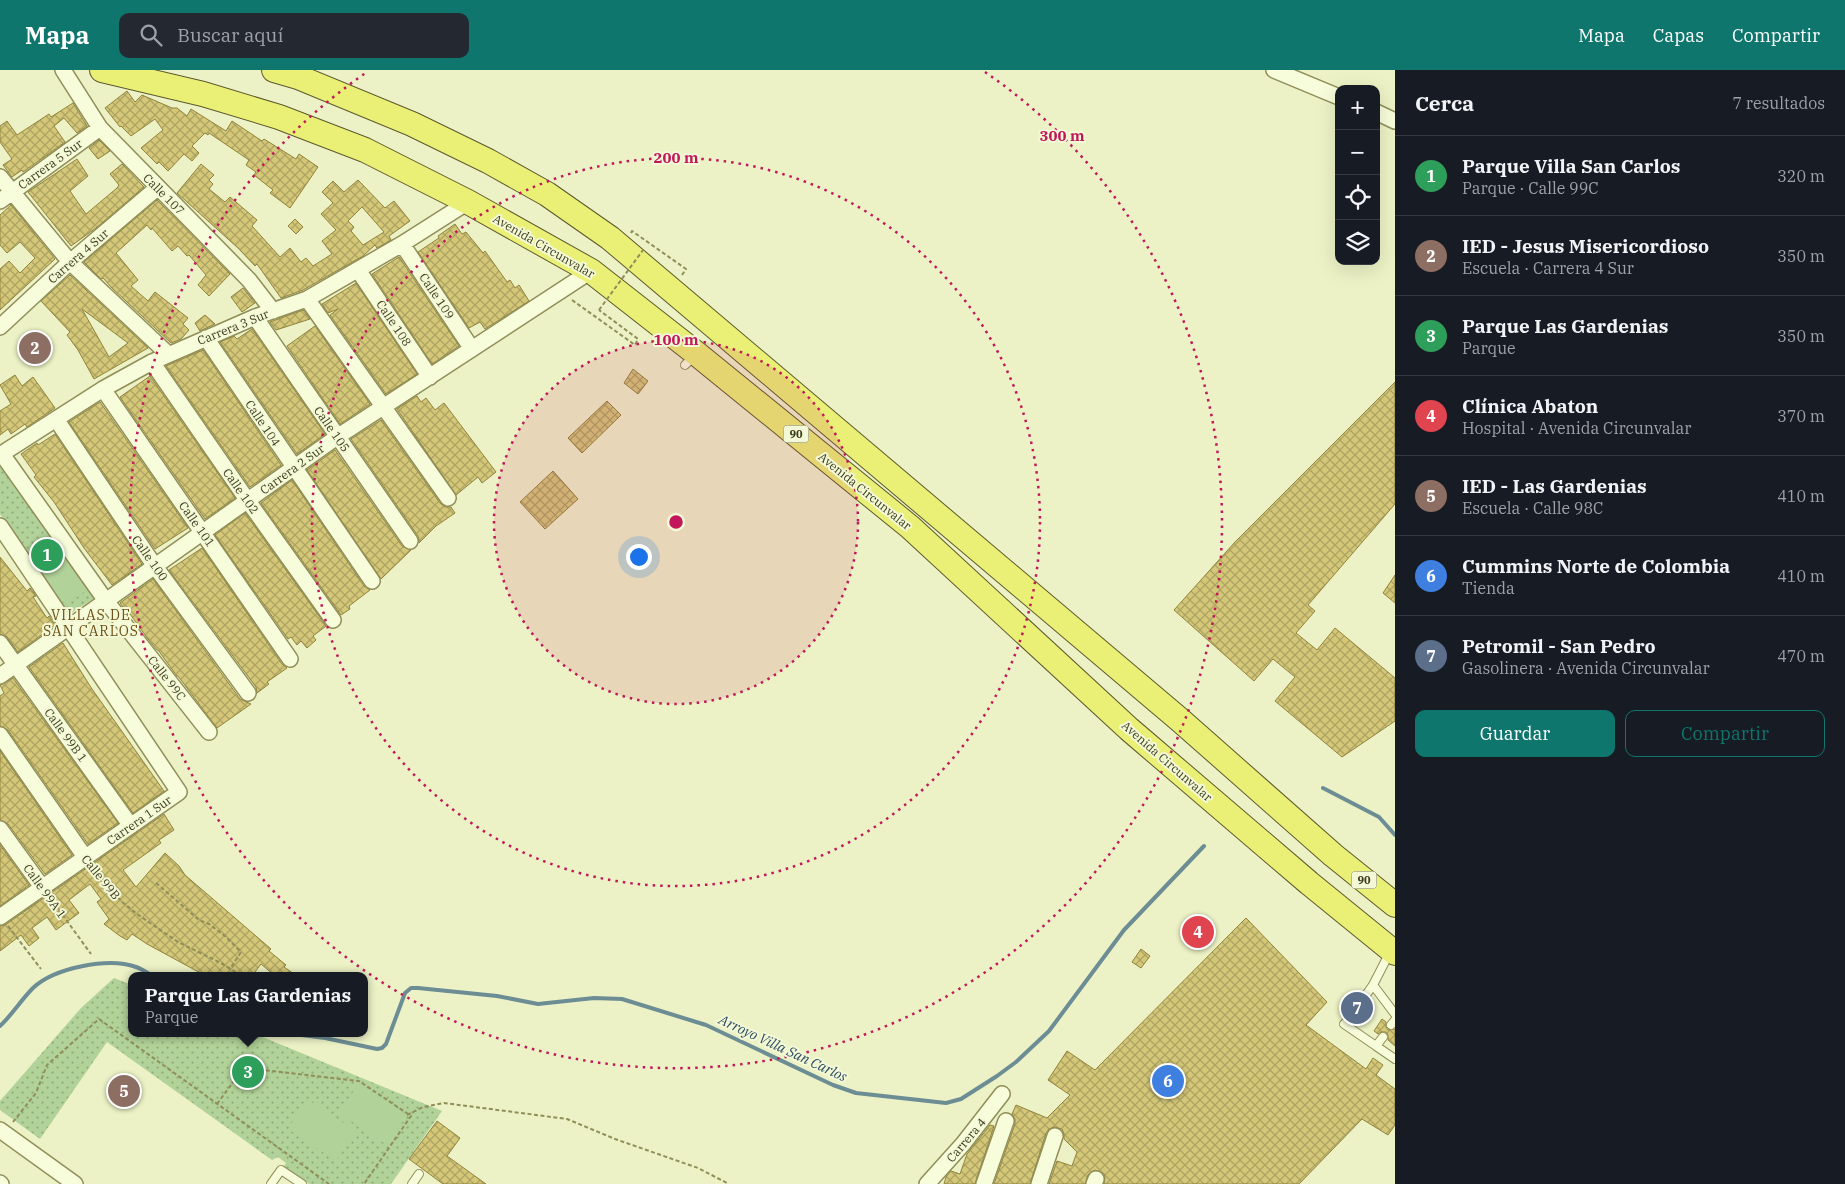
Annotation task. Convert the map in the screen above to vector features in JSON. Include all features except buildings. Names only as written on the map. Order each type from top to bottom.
[{"type":"highway","name":"Avenida Circunvalar","points":[[102,70],[203,94],[279,117],[365,150],[468,202],[591,271],[691,360],[910,527],[1129,729],[1393,952]]},
{"type":"highway","name":"90","points":[[274,70],[298,77],[412,124],[488,161],[547,194],[610,238],[1180,720],[1333,855],[1395,905]]},
{"type":"highway","points":[[1333,855],[1395,887]]},
{"type":"street","name":"Calle 107","points":[[63,70],[100,128],[249,280],[273,311]]},
{"type":"street","points":[[1274,70],[1335,95]]},
{"type":"street","points":[[1380,114],[1395,121]]},
{"type":"street","name":"Carrera 5 Sur","points":[[6,197],[100,128]]},
{"type":"street","points":[[0,177],[6,197],[70,262],[168,354]]},
{"type":"street","name":"Carrera 4 Sur","points":[[0,327],[70,262],[158,188]]},
{"type":"street","name":"Carrera 3 Sur","points":[[1,455],[103,389],[152,362],[255,317],[307,299],[402,244],[468,202]]},
{"type":"street","name":"Calle 109","points":[[402,244],[472,349]]},
{"type":"street","name":"Calle 108","points":[[358,270],[430,376]]},
{"type":"street","name":"Carrera 2 Sur","points":[[0,676],[337,437],[591,271]]},
{"type":"street","points":[[307,299],[448,498]]},
{"type":"street","name":"Calle 105","points":[[255,317],[410,541]]},
{"type":"street","name":"Calle 104","points":[[206,338],[372,580]]},
{"type":"street","name":"Calle 102","points":[[152,362],[333,620]]},
{"type":"street","name":"Calle 101","points":[[103,389],[290,659]]},
{"type":"street","name":"Calle 100","points":[[56,420],[154,565],[248,693]]},
{"type":"street","name":"Calle 99C","points":[[1,455],[106,601],[209,732]]},
{"type":"street","points":[[0,526],[68,628]]},
{"type":"street","name":"Carrera 1 Sur","points":[[0,916],[180,792],[68,628]]},
{"type":"street","name":"Calle 99B 1","points":[[0,643],[131,826]]},
{"type":"street","name":"Calle 99B","points":[[0,735],[85,857]]},
{"type":"street","name":"Calle 99A 1","points":[[0,829],[42,887]]},
{"type":"street","name":"Carrera 4","points":[[928,1184],[963,1144],[1002,1094]]},
{"type":"street","points":[[984,1184],[1006,1121]]},
{"type":"street","points":[[2,1132],[75,1184]]},
{"type":"street","points":[[1039,1184],[1055,1136]]},
{"type":"lane","points":[[1366,995],[1393,952]]},
{"type":"lane","points":[[1373,985],[1395,1014]]},
{"type":"lane","points":[[1348,1020],[1344,1024],[1395,1059]]},
{"type":"lane","points":[[1376,1046],[1383,1037]]},
{"type":"lane","points":[[272,1184],[281,1170],[302,1184]]},
{"type":"lane","points":[[412,1184],[419,1174]]},
{"type":"path","points":[[560,291],[635,345],[638,340],[599,310],[643,250]]},
{"type":"path","name":"Calle 99B","points":[[85,857],[121,901],[136,914],[160,931],[235,972]]},
{"type":"path","points":[[156,883],[199,920],[209,924],[224,936],[241,952],[230,969]]},
{"type":"path","name":"Calle 99A 1","points":[[42,887],[91,954]]},
{"type":"path","points":[[0,916],[42,969]]},
{"type":"path","points":[[2,1132],[36,1093],[46,1065],[99,1019],[330,1184]]},
{"type":"path","points":[[217,1104],[244,1070],[254,1069],[359,1081],[411,1116],[364,1184]]},
{"type":"path","points":[[408,1115],[423,1108],[444,1104],[567,1119],[615,1139],[698,1168],[729,1184]]},
{"type":"green space","points":[[3,463],[96,597],[68,615],[0,514],[0,465]]},
{"type":"green space","points":[[57,547],[87,590],[65,605],[36,562]]},
{"type":"green space","points":[[114,978],[128,983],[128,1037],[263,1037],[442,1111],[391,1184],[309,1184],[284,1166],[286,1163],[278,1157],[272,1160],[107,1042],[40,1139],[0,1110],[0,1101],[81,1008]]},
{"type":"green space","points":[[359,1083],[407,1115],[387,1145],[339,1113]]},
{"type":"green space","points":[[307,1099],[356,1131],[336,1161],[288,1129]]},
{"type":"waterway","name":"Arroyo Villa San Carlos","points":[[1323,788],[1379,817],[1395,835]]},
{"type":"waterway","name":"Arroyo Villa San Carlos","points":[[317,1037],[377,1049],[382,1048],[386,1044],[405,993],[411,988],[497,996],[538,1004],[594,998],[622,999],[706,1025],[833,1085],[856,1093],[946,1103],[961,1099],[997,1076],[1016,1062],[1049,1031],[1124,930],[1204,846]]},
{"type":"waterway","name":"Arroyo Villa San Carlos","points":[[0,1026],[33,988],[42,981],[67,970],[82,966],[111,963],[136,967],[146,972]]},
{"type":"place","name":"IED - Jesus Misericordioso","points":[[35,348]]},
{"type":"place","name":"Parque Villa San Carlos","points":[[47,555]]},
{"type":"place","name":"Clínica Abaton","points":[[1198,932]]},
{"type":"place","name":"Petromil - San Pedro","points":[[1357,1008]]},
{"type":"place","name":"Parque Las Gardenias","points":[[248,1072]]},
{"type":"place","name":"Cummins Norte de Colombia","points":[[1168,1081]]},
{"type":"place","name":"IED - Las Gardenias","points":[[124,1091]]},
{"type":"district","name":"VILLAS DE SAN CARLOS","points":[[91,624]]}]
